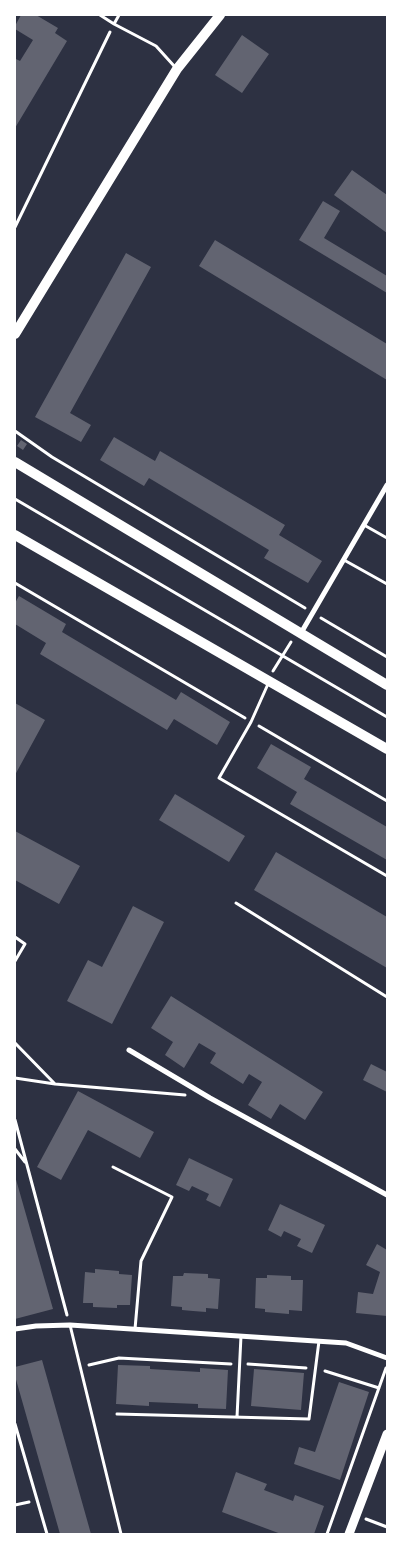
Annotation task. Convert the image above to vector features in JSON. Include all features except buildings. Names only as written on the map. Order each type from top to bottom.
[{"type":"main road","points":[[15,334],[177,69],[220,15]]},
{"type":"main road","points":[[15,462],[387,685]]},
{"type":"main road","points":[[15,535],[387,749]]},
{"type":"street","points":[[301,634],[387,485]]},
{"type":"street","points":[[129,1050],[210,1098],[387,1195]]},
{"type":"street","points":[[15,1329],[70,1325],[346,1343],[387,1358]]},
{"type":"street","points":[[349,1534],[387,1434]]},
{"type":"lane","points":[[100,15],[156,46],[177,69]]},
{"type":"lane","points":[[114,24],[119,15]]},
{"type":"lane","points":[[364,525],[387,538]]},
{"type":"lane","points":[[344,560],[387,584]]},
{"type":"lane","points":[[269,681],[251,722],[219,778],[387,876]]},
{"type":"lane","points":[[236,903],[387,996]]},
{"type":"lane","points":[[15,937],[25,944],[15,961]]},
{"type":"lane","points":[[113,1167],[172,1197],[141,1261],[135,1329]]},
{"type":"lane","points":[[70,1325],[121,1534]]},
{"type":"lane","points":[[237,1417],[241,1336]]},
{"type":"lane","points":[[117,1414],[310,1419],[320,1341]]},
{"type":"lane","points":[[15,1424],[47,1534]]},
{"type":"path","points":[[15,227],[114,24]]},
{"type":"path","points":[[15,431],[52,457],[387,657]]},
{"type":"path","points":[[15,499],[387,717]]},
{"type":"path","points":[[15,583],[387,801]]},
{"type":"path","points":[[269,681],[292,642],[301,634]]},
{"type":"path","points":[[15,1043],[55,1084]]},
{"type":"path","points":[[15,1078],[55,1084],[210,1098]]},
{"type":"path","points":[[15,1120],[70,1325]]},
{"type":"path","points":[[15,1149],[27,1165]]},
{"type":"path","points":[[327,1534],[387,1365]]},
{"type":"path","points":[[356,1516],[387,1527]]}]
